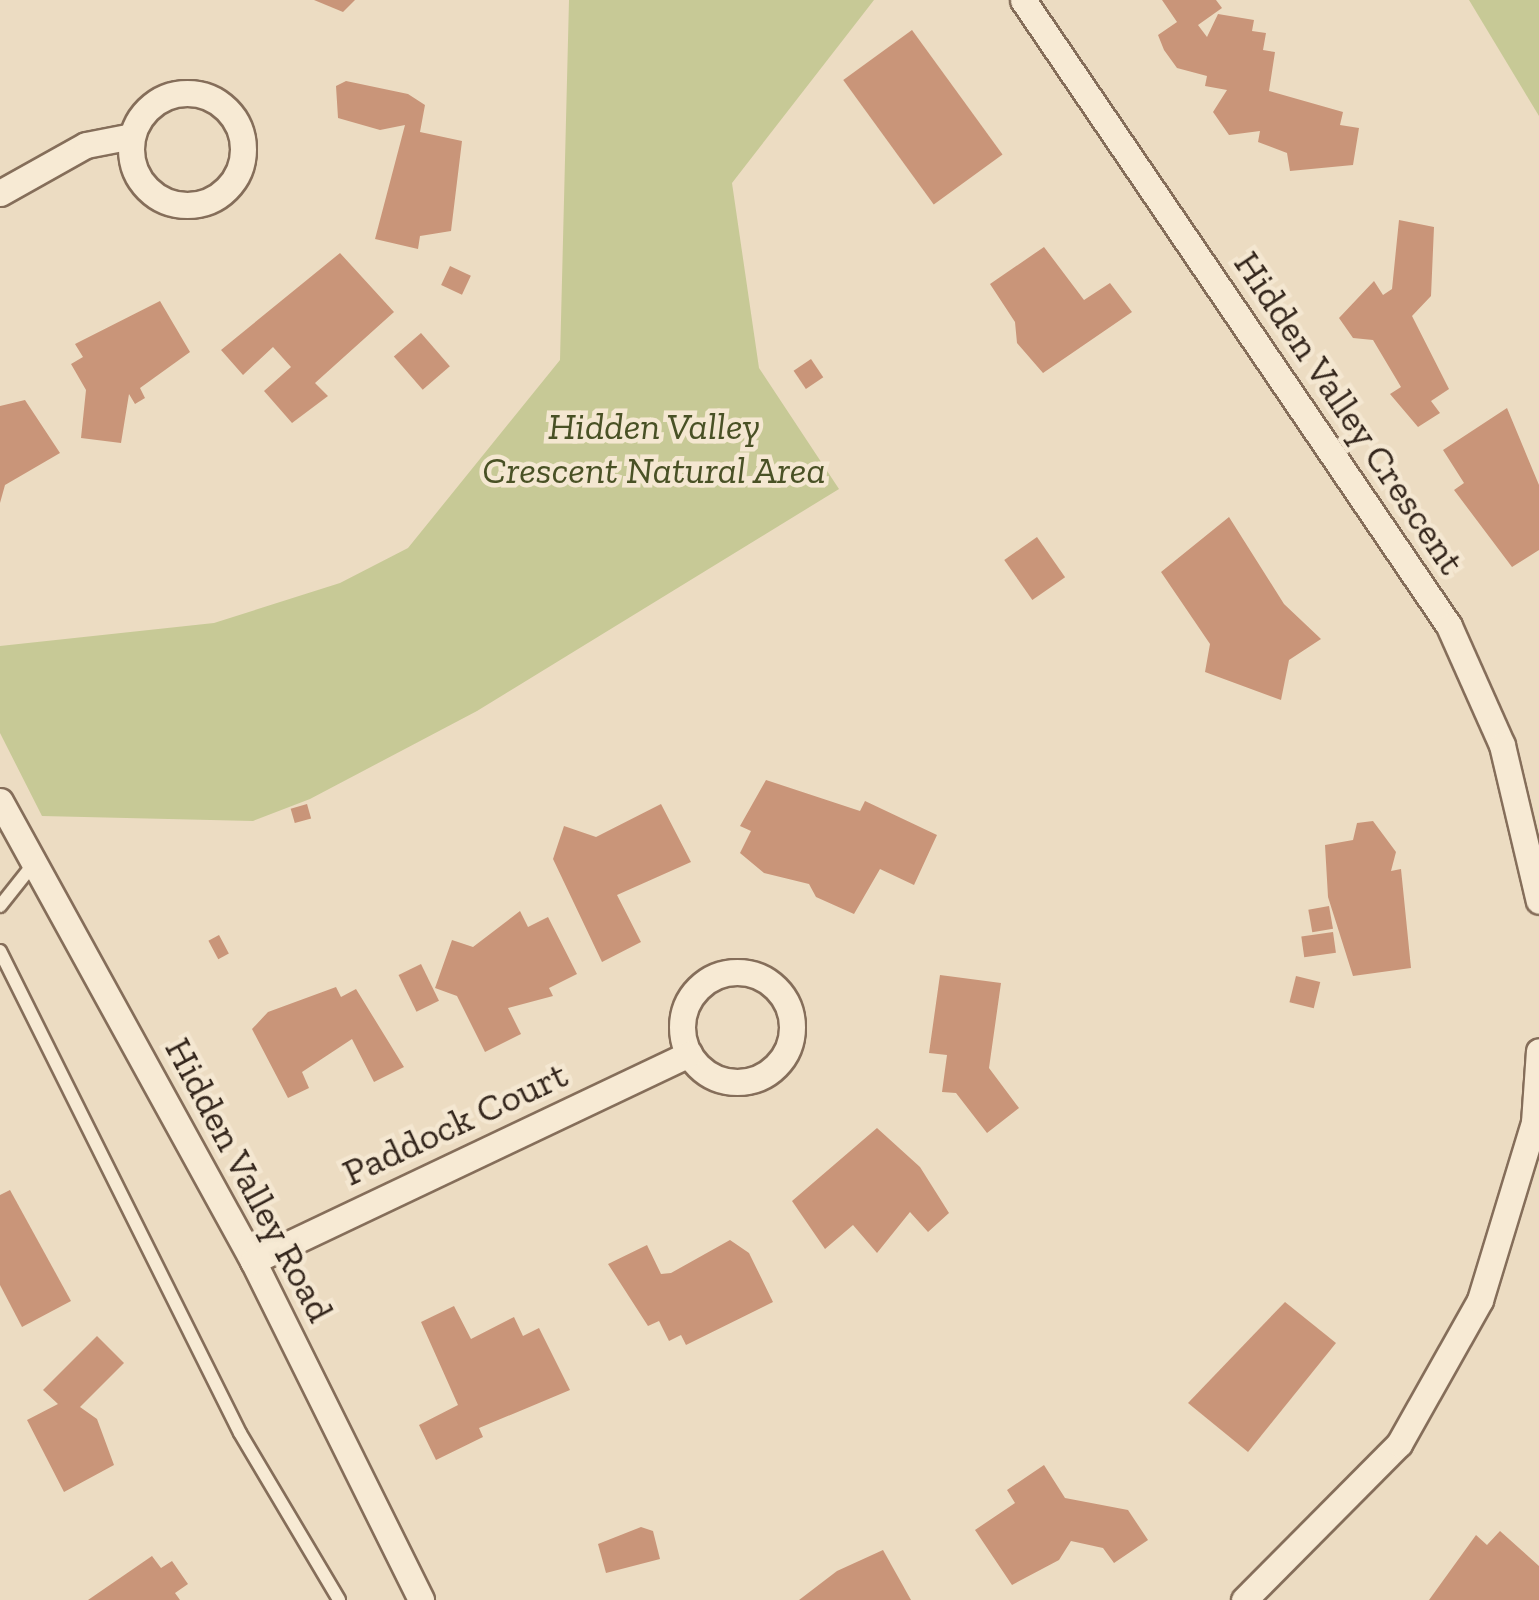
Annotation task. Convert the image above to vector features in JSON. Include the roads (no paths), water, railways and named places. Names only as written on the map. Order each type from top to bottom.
[{"type":"street","name":"Hidden Valley Crescent","points":[[1023,0],[1448,626],[1502,744],[1539,902]]},
{"type":"street","points":[[0,193],[86,145],[132,136],[163,98],[213,98],[236,120],[239,173],[221,194],[175,204],[141,180],[132,136]]},
{"type":"street","name":"Hidden Valley Road","points":[[0,801],[252,1261],[421,1600]]},
{"type":"street","points":[[748,973],[781,993],[793,1033],[776,1067],[726,1081],[689,1054],[684,1014],[714,977],[748,973]]},
{"type":"street","points":[[1244,1600],[1399,1444],[1480,1300],[1534,1122],[1539,1051]]},
{"type":"street","name":"Paddock Court","points":[[252,1261],[689,1054]]},
{"type":"lane","points":[[0,906],[34,862]]},
{"type":"lane","points":[[0,951],[240,1433],[339,1600]]},
{"type":"park label","name":"Hidden Valley Crescent Natural Area","points":[[654,449]]}]
